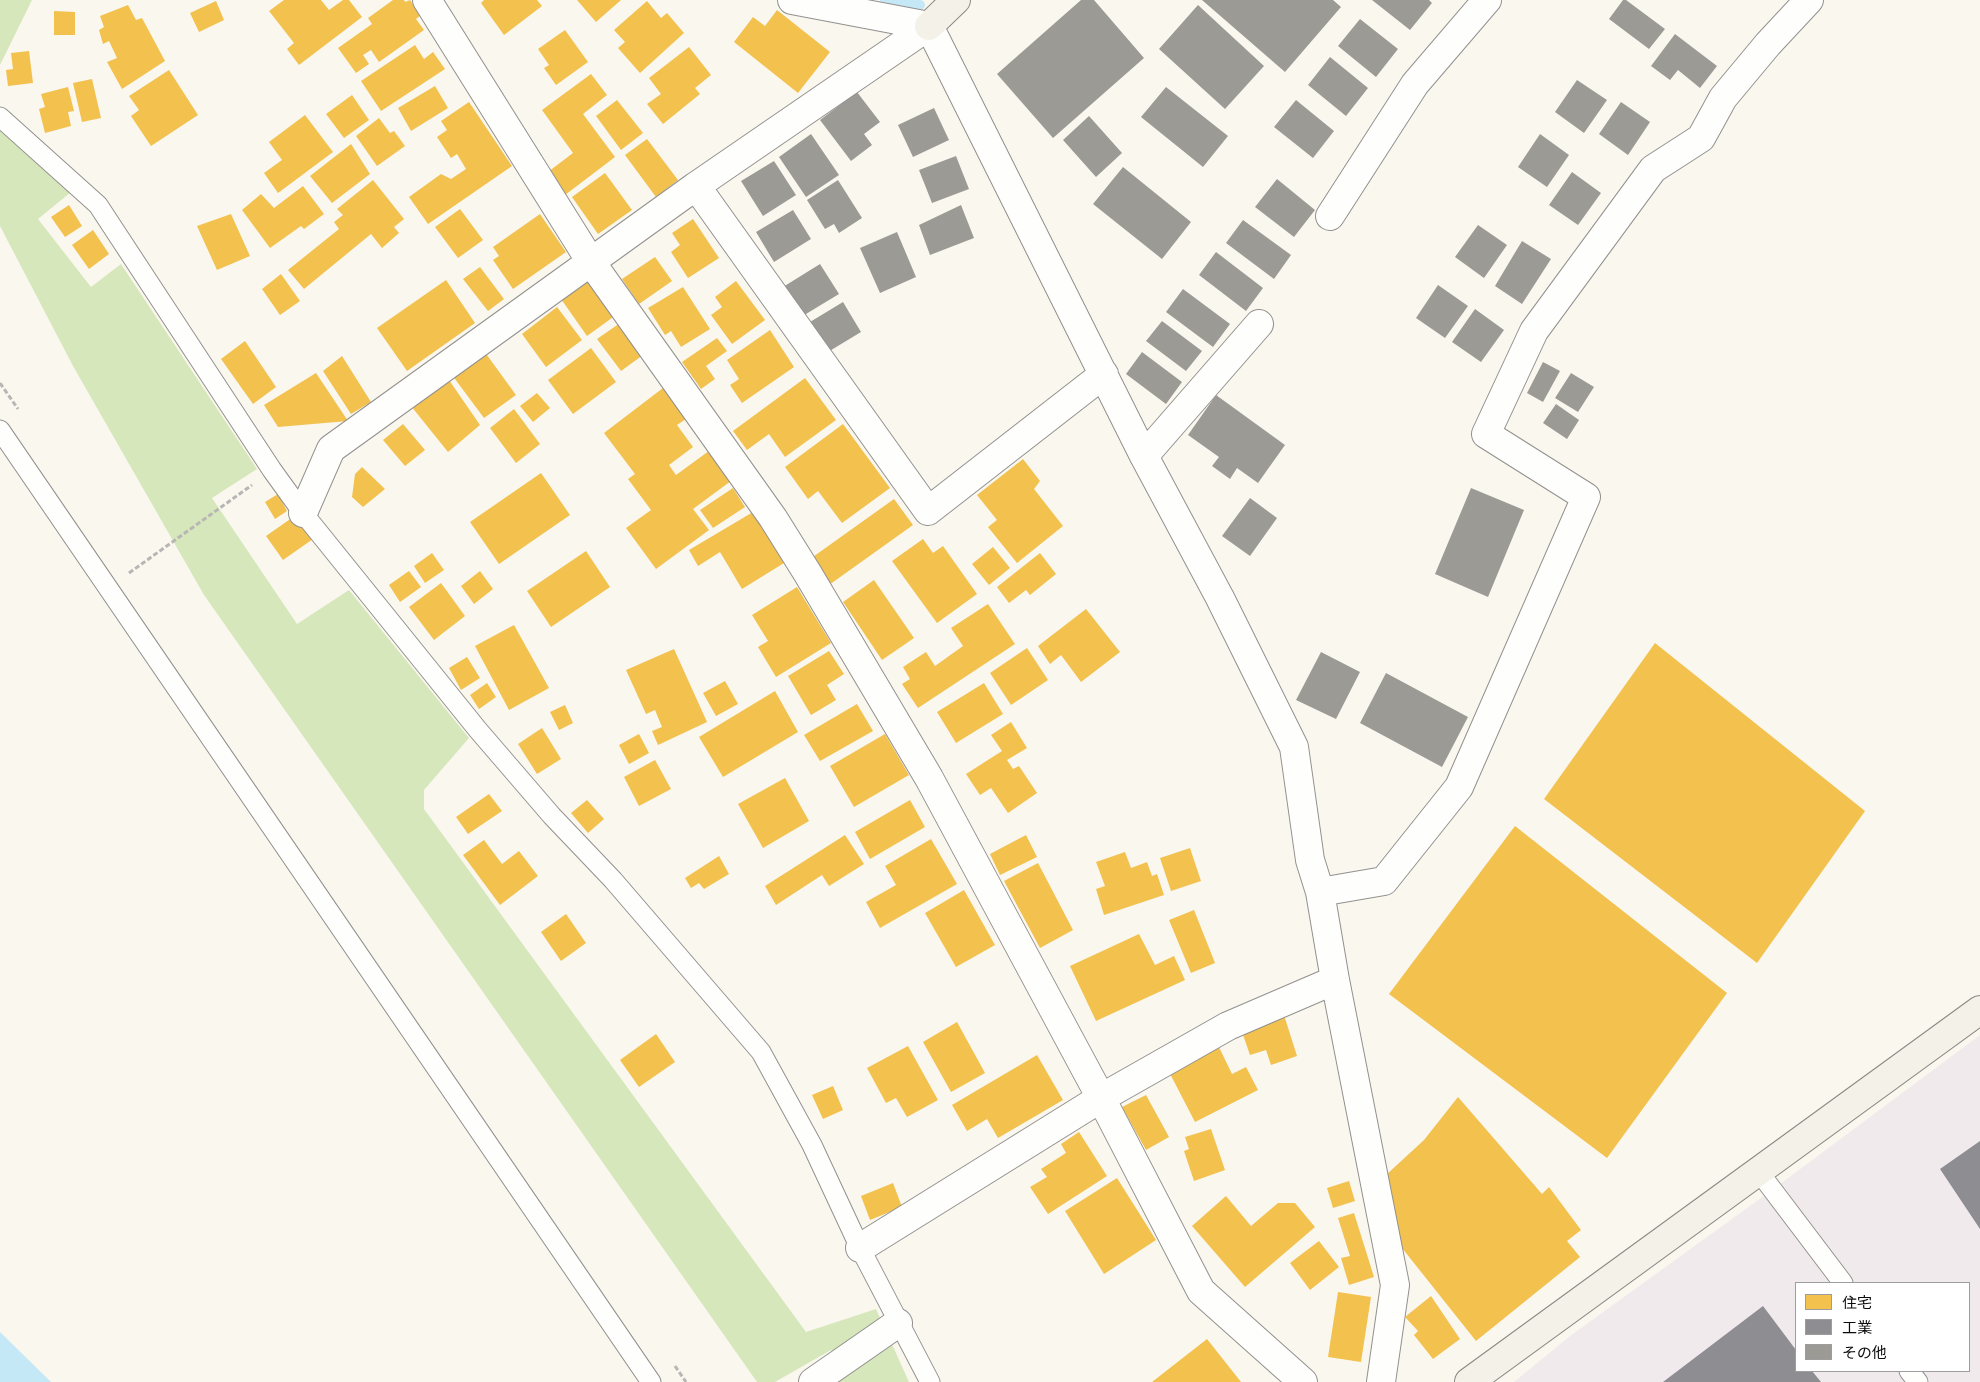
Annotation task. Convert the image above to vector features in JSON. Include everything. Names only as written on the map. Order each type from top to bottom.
[{"type":"street","points":[[427,0],[591,262],[773,518],[808,574],[929,778],[1101,1098],[1201,1292],[1303,1382]]},
{"type":"street","points":[[792,0],[929,26]]},
{"type":"street","points":[[303,513],[332,449],[696,186],[929,26],[956,0]]},
{"type":"street","points":[[1330,216],[1414,84],[1487,0]]},
{"type":"street","points":[[1320,892],[1384,881],[1459,787],[1586,496],[1486,434],[1534,331],[1652,168],[1701,138],[1723,98],[1768,44],[1809,0]]},
{"type":"street","points":[[929,26],[1144,456],[1220,598],[1294,747],[1310,860],[1320,892],[1335,980],[1395,1285],[1381,1382]]},
{"type":"street","points":[[696,186],[928,511],[1104,374]]},
{"type":"street","points":[[1144,456],[1259,324]]},
{"type":"street","points":[[860,1248],[1101,1098],[1228,1026],[1335,980]]},
{"type":"street","points":[[1469,1382],[1980,1010]]},
{"type":"street","points":[[813,1382],[898,1324]]},
{"type":"lane","points":[[0,117],[98,205],[272,470],[303,513],[484,737],[552,816],[613,880],[761,1052],[812,1145],[860,1248],[898,1324],[930,1382]]},
{"type":"lane","points":[[0,430],[651,1382]]},
{"type":"lane","points":[[1759,1172],[1842,1282]]},
{"type":"lane","points":[[1910,1372],[1918,1382]]},
{"type":"path","points":[[128,574],[272,470]]},
{"type":"shaded area","points":[[1980,1035],[1980,1382],[1514,1382],[1570,1336],[1772,1190]]},
{"type":"green space","points":[[0,0],[32,0],[0,65]]},
{"type":"green space","points":[[0,130],[71,192],[38,219],[91,287],[121,264],[257,469],[212,498],[297,624],[349,590],[469,738],[424,790],[424,809],[806,1332],[876,1309],[909,1382],[831,1382],[845,1369],[831,1350],[775,1382],[757,1382],[204,595],[73,366],[0,226]]},
{"type":"water","points":[[0,1332],[51,1382],[0,1382]]},
{"type":"building: 住宅","points":[[284,0],[321,0],[329,10],[343,0],[349,0],[362,17],[299,65],[287,49],[294,43],[269,11]]},
{"type":"building: 住宅","points":[[393,0],[404,0],[405,2],[410,0],[421,15],[416,19],[424,30],[379,62],[371,50],[363,55],[369,64],[356,73],[338,48],[372,24],[368,18]]},
{"type":"building: 住宅","points":[[484,0],[537,0],[542,6],[504,35],[481,3]]},
{"type":"building: 住宅","points":[[577,0],[621,0],[596,22]]},
{"type":"building: 住宅","points":[[216,1],[224,20],[199,32],[190,13]]},
{"type":"building: 住宅","points":[[647,1],[661,18],[667,13],[684,33],[640,73],[618,48],[625,42],[614,30]]},
{"type":"building: 住宅","points":[[128,5],[136,20],[142,18],[165,61],[122,89],[107,62],[117,58],[109,41],[103,44],[99,30],[104,27],[100,16]]},
{"type":"building: 住宅","points":[[777,10],[830,52],[798,93],[734,42],[753,17],[765,26]]},
{"type":"building: 住宅","points":[[54,11],[75,12],[75,35],[54,35]]},
{"type":"building: 住宅","points":[[565,30],[588,62],[556,85],[544,68],[549,65],[538,49]]},
{"type":"building: 住宅","points":[[415,45],[424,59],[433,52],[445,69],[381,111],[361,81]]},
{"type":"building: 住宅","points":[[689,47],[711,75],[695,88],[700,94],[663,124],[647,104],[661,94],[649,78]]},
{"type":"building: 住宅","points":[[29,51],[33,83],[8,86],[6,70],[13,69],[11,53]]},
{"type":"building: 住宅","points":[[169,70],[198,115],[151,146],[131,116],[139,110],[129,96]]},
{"type":"building: 住宅","points":[[591,74],[607,95],[583,114],[615,157],[565,195],[548,172],[573,153],[542,110]]},
{"type":"building: 住宅","points":[[92,79],[101,118],[82,122],[73,83]]},
{"type":"building: 住宅","points":[[435,86],[448,108],[411,131],[398,108]]},
{"type":"building: 住宅","points":[[68,87],[74,111],[68,112],[71,126],[45,133],[39,109],[45,107],[41,94]]},
{"type":"building: 住宅","points":[[352,95],[369,120],[344,138],[326,114]]},
{"type":"building: 住宅","points":[[617,100],[643,133],[621,150],[596,116]]},
{"type":"building: 住宅","points":[[469,102],[512,166],[428,224],[409,197],[441,174],[451,179],[466,169],[457,154],[451,158],[437,137],[447,130],[441,121]]},
{"type":"building: 住宅","points":[[305,115],[333,152],[278,193],[264,173],[282,160],[269,142]]},
{"type":"building: 住宅","points":[[379,118],[390,133],[394,131],[405,146],[377,166],[356,136]]},
{"type":"building: 住宅","points":[[647,139],[678,180],[656,197],[625,155]]},
{"type":"building: 住宅","points":[[351,144],[370,174],[332,203],[310,176]]},
{"type":"building: 住宅","points":[[605,173],[632,210],[598,234],[572,197]]},
{"type":"building: 住宅","points":[[373,180],[404,219],[394,227],[399,233],[382,248],[371,234],[304,289],[288,270],[339,229],[334,222],[343,215],[337,209]]},
{"type":"building: 住宅","points":[[303,186],[324,214],[304,229],[301,226],[270,248],[242,210],[261,194],[274,208]]},
{"type":"building: 住宅","points":[[69,205],[82,226],[65,237],[51,217]]},
{"type":"building: 住宅","points":[[460,209],[483,240],[458,258],[435,227]]},
{"type":"building: 住宅","points":[[231,214],[250,256],[217,270],[197,226]]},
{"type":"building: 住宅","points":[[540,214],[566,252],[513,289],[493,260],[499,256],[493,247]]},
{"type":"building: 住宅","points":[[693,219],[719,258],[688,278],[671,252],[680,245],[672,233]]},
{"type":"building: 住宅","points":[[93,230],[109,254],[89,269],[72,245]]},
{"type":"building: 住宅","points":[[655,257],[672,281],[639,304],[622,279]]},
{"type":"building: 住宅","points":[[480,267],[504,299],[488,311],[463,279]]},
{"type":"building: 住宅","points":[[281,274],[300,301],[280,315],[262,289]]},
{"type":"building: 住宅","points":[[589,279],[616,315],[587,336],[561,299]]},
{"type":"building: 住宅","points":[[446,280],[475,323],[407,371],[377,328]]},
{"type":"building: 住宅","points":[[736,281],[765,320],[732,344],[711,315],[722,307],[715,297]]},
{"type":"building: 住宅","points":[[683,287],[710,329],[681,347],[671,331],[665,335],[648,308]]},
{"type":"building: 住宅","points":[[557,307],[582,340],[546,367],[522,334]]},
{"type":"building: 住宅","points":[[620,323],[643,355],[621,371],[597,339]]},
{"type":"building: 住宅","points":[[770,330],[794,367],[742,403],[730,385],[739,379],[727,360]]},
{"type":"building: 住宅","points":[[717,338],[727,351],[706,366],[715,379],[701,389],[682,362]]},
{"type":"building: 住宅","points":[[245,341],[276,387],[253,404],[221,359]]},
{"type":"building: 住宅","points":[[591,348],[616,382],[573,414],[548,380]]},
{"type":"building: 住宅","points":[[484,351],[516,395],[484,418],[452,375]]},
{"type":"building: 住宅","points":[[342,356],[371,402],[351,414],[323,371]]},
{"type":"building: 住宅","points":[[316,373],[348,421],[278,427],[264,405]]},
{"type":"building: 住宅","points":[[805,378],[836,420],[785,457],[769,434],[747,450],[733,431]]},
{"type":"building: 住宅","points":[[449,380],[480,425],[448,452],[411,406]]},
{"type":"building: 住宅","points":[[663,388],[686,419],[677,425],[693,447],[669,465],[676,475],[713,448],[735,478],[693,509],[709,530],[656,569],[626,528],[651,510],[628,479],[635,474],[604,433]]},
{"type":"building: 住宅","points":[[537,393],[550,408],[533,422],[520,406]]},
{"type":"building: 住宅","points":[[514,409],[540,444],[516,463],[490,428]]},
{"type":"building: 住宅","points":[[403,424],[425,450],[405,466],[383,440]]},
{"type":"building: 住宅","points":[[843,424],[890,488],[842,523],[818,491],[808,499],[785,467]]},
{"type":"building: 住宅","points":[[1023,459],[1040,481],[1034,489],[1063,526],[1017,563],[988,527],[997,520],[977,495]]},
{"type":"building: 住宅","points":[[362,467],[385,489],[363,507],[352,497],[355,474]]},
{"type":"building: 住宅","points":[[541,473],[570,515],[499,564],[470,522]]},
{"type":"building: 住宅","points":[[733,488],[745,507],[713,528],[700,510]]},
{"type":"building: 住宅","points":[[278,494],[287,511],[275,519],[265,502]]},
{"type":"building: 住宅","points":[[894,499],[913,525],[829,585],[810,559]]},
{"type":"building: 住宅","points":[[753,512],[784,563],[742,589],[720,552],[698,566],[689,550]]},
{"type":"building: 住宅","points":[[296,515],[313,539],[283,560],[266,536]]},
{"type":"building: 住宅","points":[[923,539],[933,553],[943,546],[977,594],[937,623],[892,561]]},
{"type":"building: 住宅","points":[[993,547],[1010,568],[989,585],[972,564]]},
{"type":"building: 住宅","points":[[586,551],[610,587],[551,627],[527,591]]},
{"type":"building: 住宅","points":[[432,553],[444,570],[425,583],[414,566]]},
{"type":"building: 住宅","points":[[1040,553],[1056,574],[1030,595],[1026,590],[1009,603],[997,587]]},
{"type":"building: 住宅","points":[[409,571],[421,587],[400,602],[389,585]]},
{"type":"building: 住宅","points":[[480,571],[493,589],[474,604],[461,586]]},
{"type":"building: 住宅","points":[[874,580],[914,638],[882,660],[843,602]]},
{"type":"building: 住宅","points":[[441,583],[465,616],[434,640],[409,607]]},
{"type":"building: 住宅","points":[[797,587],[831,643],[776,677],[758,647],[768,641],[752,615]]},
{"type":"building: 住宅","points":[[988,604],[1015,644],[918,708],[902,684],[910,679],[903,667],[926,652],[935,666],[963,646],[951,628]]},
{"type":"building: 住宅","points":[[1086,609],[1120,652],[1081,682],[1061,655],[1050,664],[1038,646]]},
{"type":"building: 住宅","points":[[514,625],[549,688],[509,710],[475,646]]},
{"type":"building: 住宅","points":[[1655,643],[1865,811],[1757,963],[1544,799]]},
{"type":"building: 住宅","points":[[1027,648],[1048,680],[1011,705],[990,673]]},
{"type":"building: 住宅","points":[[674,649],[707,722],[658,745],[652,731],[662,727],[655,710],[646,714],[626,670]]},
{"type":"building: 住宅","points":[[829,651],[844,674],[827,685],[836,700],[811,715],[788,676]]},
{"type":"building: 住宅","points":[[467,657],[480,678],[461,690],[449,668]]},
{"type":"building: 住宅","points":[[725,681],[738,704],[716,716],[703,693]]},
{"type":"building: 住宅","points":[[487,683],[496,697],[479,709],[470,695]]},
{"type":"building: 住宅","points":[[984,683],[1003,714],[956,743],[937,712]]},
{"type":"building: 住宅","points":[[775,691],[798,732],[723,777],[699,737]]},
{"type":"building: 住宅","points":[[857,704],[873,731],[820,761],[804,735]]},
{"type":"building: 住宅","points":[[565,705],[573,723],[559,730],[550,712]]},
{"type":"building: 住宅","points":[[1011,722],[1027,748],[1007,760],[1013,769],[1019,766],[1037,793],[1008,813],[991,788],[980,795],[966,774],[1002,751],[991,735]]},
{"type":"building: 住宅","points":[[542,728],[561,759],[537,774],[518,744]]},
{"type":"building: 住宅","points":[[639,734],[649,753],[629,764],[619,745]]},
{"type":"building: 住宅","points":[[885,734],[909,775],[854,807],[830,766]]},
{"type":"building: 住宅","points":[[655,760],[671,789],[639,806],[624,777]]},
{"type":"building: 住宅","points":[[785,778],[809,821],[763,848],[738,804]]},
{"type":"building: 住宅","points":[[489,794],[502,811],[468,834],[456,817]]},
{"type":"building: 住宅","points":[[587,800],[604,819],[588,833],[571,813]]},
{"type":"building: 住宅","points":[[910,800],[925,827],[870,859],[855,832]]},
{"type":"building: 住宅","points":[[1515,826],[1727,993],[1607,1158],[1389,994]]},
{"type":"building: 住宅","points":[[845,835],[864,864],[829,886],[822,875],[776,905],[765,886]]},
{"type":"building: 住宅","points":[[1026,835],[1037,857],[1000,875],[990,854]]},
{"type":"building: 住宅","points":[[931,839],[957,884],[880,928],[866,902],[896,885],[885,866]]},
{"type":"building: 住宅","points":[[484,840],[502,864],[519,851],[538,876],[500,905],[463,855]]},
{"type":"building: 住宅","points":[[1190,848],[1201,881],[1171,891],[1160,858]]},
{"type":"building: 住宅","points":[[1125,852],[1131,868],[1147,862],[1152,876],[1157,874],[1164,895],[1104,915],[1096,889],[1105,886],[1096,862]]},
{"type":"building: 住宅","points":[[719,856],[729,874],[704,889],[699,883],[691,888],[685,878]]},
{"type":"building: 住宅","points":[[1038,863],[1073,930],[1040,948],[1004,881]]},
{"type":"building: 住宅","points":[[964,890],[995,945],[956,967],[925,913]]},
{"type":"building: 住宅","points":[[1194,910],[1215,963],[1191,973],[1169,920]]},
{"type":"building: 住宅","points":[[566,914],[586,943],[561,961],[541,932]]},
{"type":"building: 住宅","points":[[1139,934],[1155,965],[1174,956],[1185,980],[1096,1021],[1070,966]]},
{"type":"building: 住宅","points":[[1284,1015],[1297,1056],[1271,1065],[1266,1050],[1250,1055],[1241,1029]]},
{"type":"building: 住宅","points":[[957,1022],[985,1073],[951,1092],[923,1042]]},
{"type":"building: 住宅","points":[[656,1034],[675,1062],[639,1087],[620,1060]]},
{"type":"building: 住宅","points":[[1217,1043],[1232,1074],[1246,1067],[1258,1090],[1195,1122],[1167,1068]]},
{"type":"building: 住宅","points":[[908,1046],[938,1100],[907,1117],[896,1098],[886,1103],[867,1068]]},
{"type":"building: 住宅","points":[[1037,1055],[1063,1100],[998,1138],[987,1119],[967,1131],[952,1105]]},
{"type":"building: 住宅","points":[[833,1086],[843,1110],[823,1119],[812,1095]]},
{"type":"building: 住宅","points":[[1146,1095],[1169,1137],[1146,1150],[1122,1107]]},
{"type":"building: 住宅","points":[[1458,1097],[1542,1194],[1549,1187],[1581,1230],[1567,1241],[1580,1257],[1476,1341],[1402,1248],[1386,1175],[1424,1140]]},
{"type":"building: 住宅","points":[[1211,1129],[1225,1170],[1194,1181],[1184,1151],[1189,1149],[1185,1137]]},
{"type":"building: 住宅","points":[[1079,1132],[1107,1176],[1048,1214],[1030,1187],[1047,1177],[1041,1169],[1066,1153],[1061,1144]]},
{"type":"building: 住宅","points":[[1117,1178],[1156,1240],[1104,1274],[1065,1211]]},
{"type":"building: 住宅","points":[[1349,1181],[1355,1201],[1333,1208],[1327,1188]]},
{"type":"building: 住宅","points":[[893,1183],[902,1207],[870,1220],[861,1196]]},
{"type":"building: 住宅","points":[[1226,1196],[1251,1226],[1278,1203],[1295,1203],[1315,1227],[1245,1287],[1192,1226]]},
{"type":"building: 住宅","points":[[1354,1213],[1374,1277],[1349,1285],[1341,1258],[1350,1256],[1338,1218]]},
{"type":"building: 住宅","points":[[1319,1241],[1339,1267],[1310,1290],[1290,1263]]},
{"type":"building: 住宅","points":[[1338,1292],[1371,1297],[1361,1362],[1328,1357]]},
{"type":"building: 住宅","points":[[1431,1296],[1460,1339],[1433,1359],[1414,1335],[1418,1331],[1405,1317]]},
{"type":"building: 住宅","points":[[1207,1339],[1241,1382],[1152,1382]]},
{"type":"building: 工業","points":[[1980,1141],[1980,1229],[1940,1169]]},
{"type":"building: 工業","points":[[1763,1306],[1795,1349],[1795,1372],[1813,1372],[1821,1382],[1663,1382]]},
{"type":"building: その他","points":[[1081,0],[1094,0],[1144,58],[1053,138],[997,74]]},
{"type":"building: その他","points":[[1202,0],[1333,0],[1341,7],[1285,72]]},
{"type":"building: その他","points":[[1372,0],[1429,0],[1432,3],[1410,30]]},
{"type":"building: その他","points":[[1623,0],[1626,0],[1665,29],[1649,49],[1609,19]]},
{"type":"building: その他","points":[[1198,5],[1264,66],[1225,109],[1159,49]]},
{"type":"building: その他","points":[[1360,19],[1398,49],[1376,77],[1338,46]]},
{"type":"building: その他","points":[[1675,34],[1717,66],[1700,88],[1678,70],[1670,80],[1651,66]]},
{"type":"building: その他","points":[[1330,57],[1368,88],[1346,116],[1308,85]]},
{"type":"building: その他","points":[[1577,80],[1607,100],[1584,133],[1555,112]]},
{"type":"building: その他","points":[[1166,87],[1228,136],[1203,167],[1141,117]]},
{"type":"building: その他","points":[[857,92],[880,122],[864,134],[872,145],[851,161],[820,120]]},
{"type":"building: その他","points":[[1296,100],[1334,131],[1313,158],[1274,127]]},
{"type":"building: その他","points":[[1621,102],[1650,122],[1628,155],[1599,134]]},
{"type":"building: その他","points":[[934,108],[949,140],[913,157],[898,125]]},
{"type":"building: その他","points":[[1089,116],[1122,153],[1096,177],[1063,140]]},
{"type":"building: その他","points":[[811,134],[839,175],[806,197],[779,157]]},
{"type":"building: その他","points":[[1540,134],[1569,155],[1547,187],[1518,167]]},
{"type":"building: その他","points":[[956,156],[969,189],[932,203],[919,170]]},
{"type":"building: その他","points":[[774,161],[796,195],[763,216],[741,181]]},
{"type":"building: その他","points":[[1123,167],[1191,222],[1162,259],[1093,204]]},
{"type":"building: その他","points":[[1572,172],[1601,193],[1578,225],[1549,205]]},
{"type":"building: その他","points":[[1277,179],[1315,210],[1294,237],[1255,207]]},
{"type":"building: その他","points":[[838,180],[862,218],[839,233],[834,224],[825,229],[807,200]]},
{"type":"building: その他","points":[[961,205],[974,238],[930,255],[919,225]]},
{"type":"building: その他","points":[[793,210],[811,239],[774,262],[756,232]]},
{"type":"building: その他","points":[[1243,220],[1291,255],[1274,279],[1226,243]]},
{"type":"building: その他","points":[[1478,225],[1507,245],[1484,278],[1455,257]]},
{"type":"building: その他","points":[[897,232],[916,277],[880,293],[860,248]]},
{"type":"building: その他","points":[[1522,241],[1551,259],[1522,304],[1495,286]]},
{"type":"building: その他","points":[[1216,252],[1263,288],[1246,311],[1199,275]]},
{"type":"building: その他","points":[[820,264],[839,294],[801,317],[783,287]]},
{"type":"building: その他","points":[[1438,285],[1468,306],[1445,338],[1416,318]]},
{"type":"building: その他","points":[[1183,289],[1230,324],[1213,347],[1166,312]]},
{"type":"building: その他","points":[[843,302],[861,332],[823,355],[805,325]]},
{"type":"building: その他","points":[[1475,309],[1504,330],[1481,362],[1452,342]]},
{"type":"building: その他","points":[[1162,321],[1202,351],[1186,371],[1146,341]]},
{"type":"building: その他","points":[[1142,352],[1182,382],[1166,404],[1126,374]]},
{"type":"building: その他","points":[[1543,362],[1560,371],[1543,402],[1527,393]]},
{"type":"building: その他","points":[[1571,373],[1594,387],[1578,412],[1555,398]]},
{"type":"building: その他","points":[[1216,395],[1285,445],[1258,483],[1237,468],[1230,479],[1212,466],[1219,457],[1188,435]]},
{"type":"building: その他","points":[[1556,404],[1579,420],[1567,439],[1543,423]]},
{"type":"building: その他","points":[[1471,488],[1524,510],[1488,597],[1435,574]]},
{"type":"building: その他","points":[[1250,498],[1277,518],[1250,556],[1222,536]]},
{"type":"building: その他","points":[[1321,652],[1360,672],[1336,719],[1296,700]]},
{"type":"building: その他","points":[[1386,673],[1468,717],[1442,767],[1360,723]]},
{"type":"waterway","points":[[885,0],[920,5]]}]
